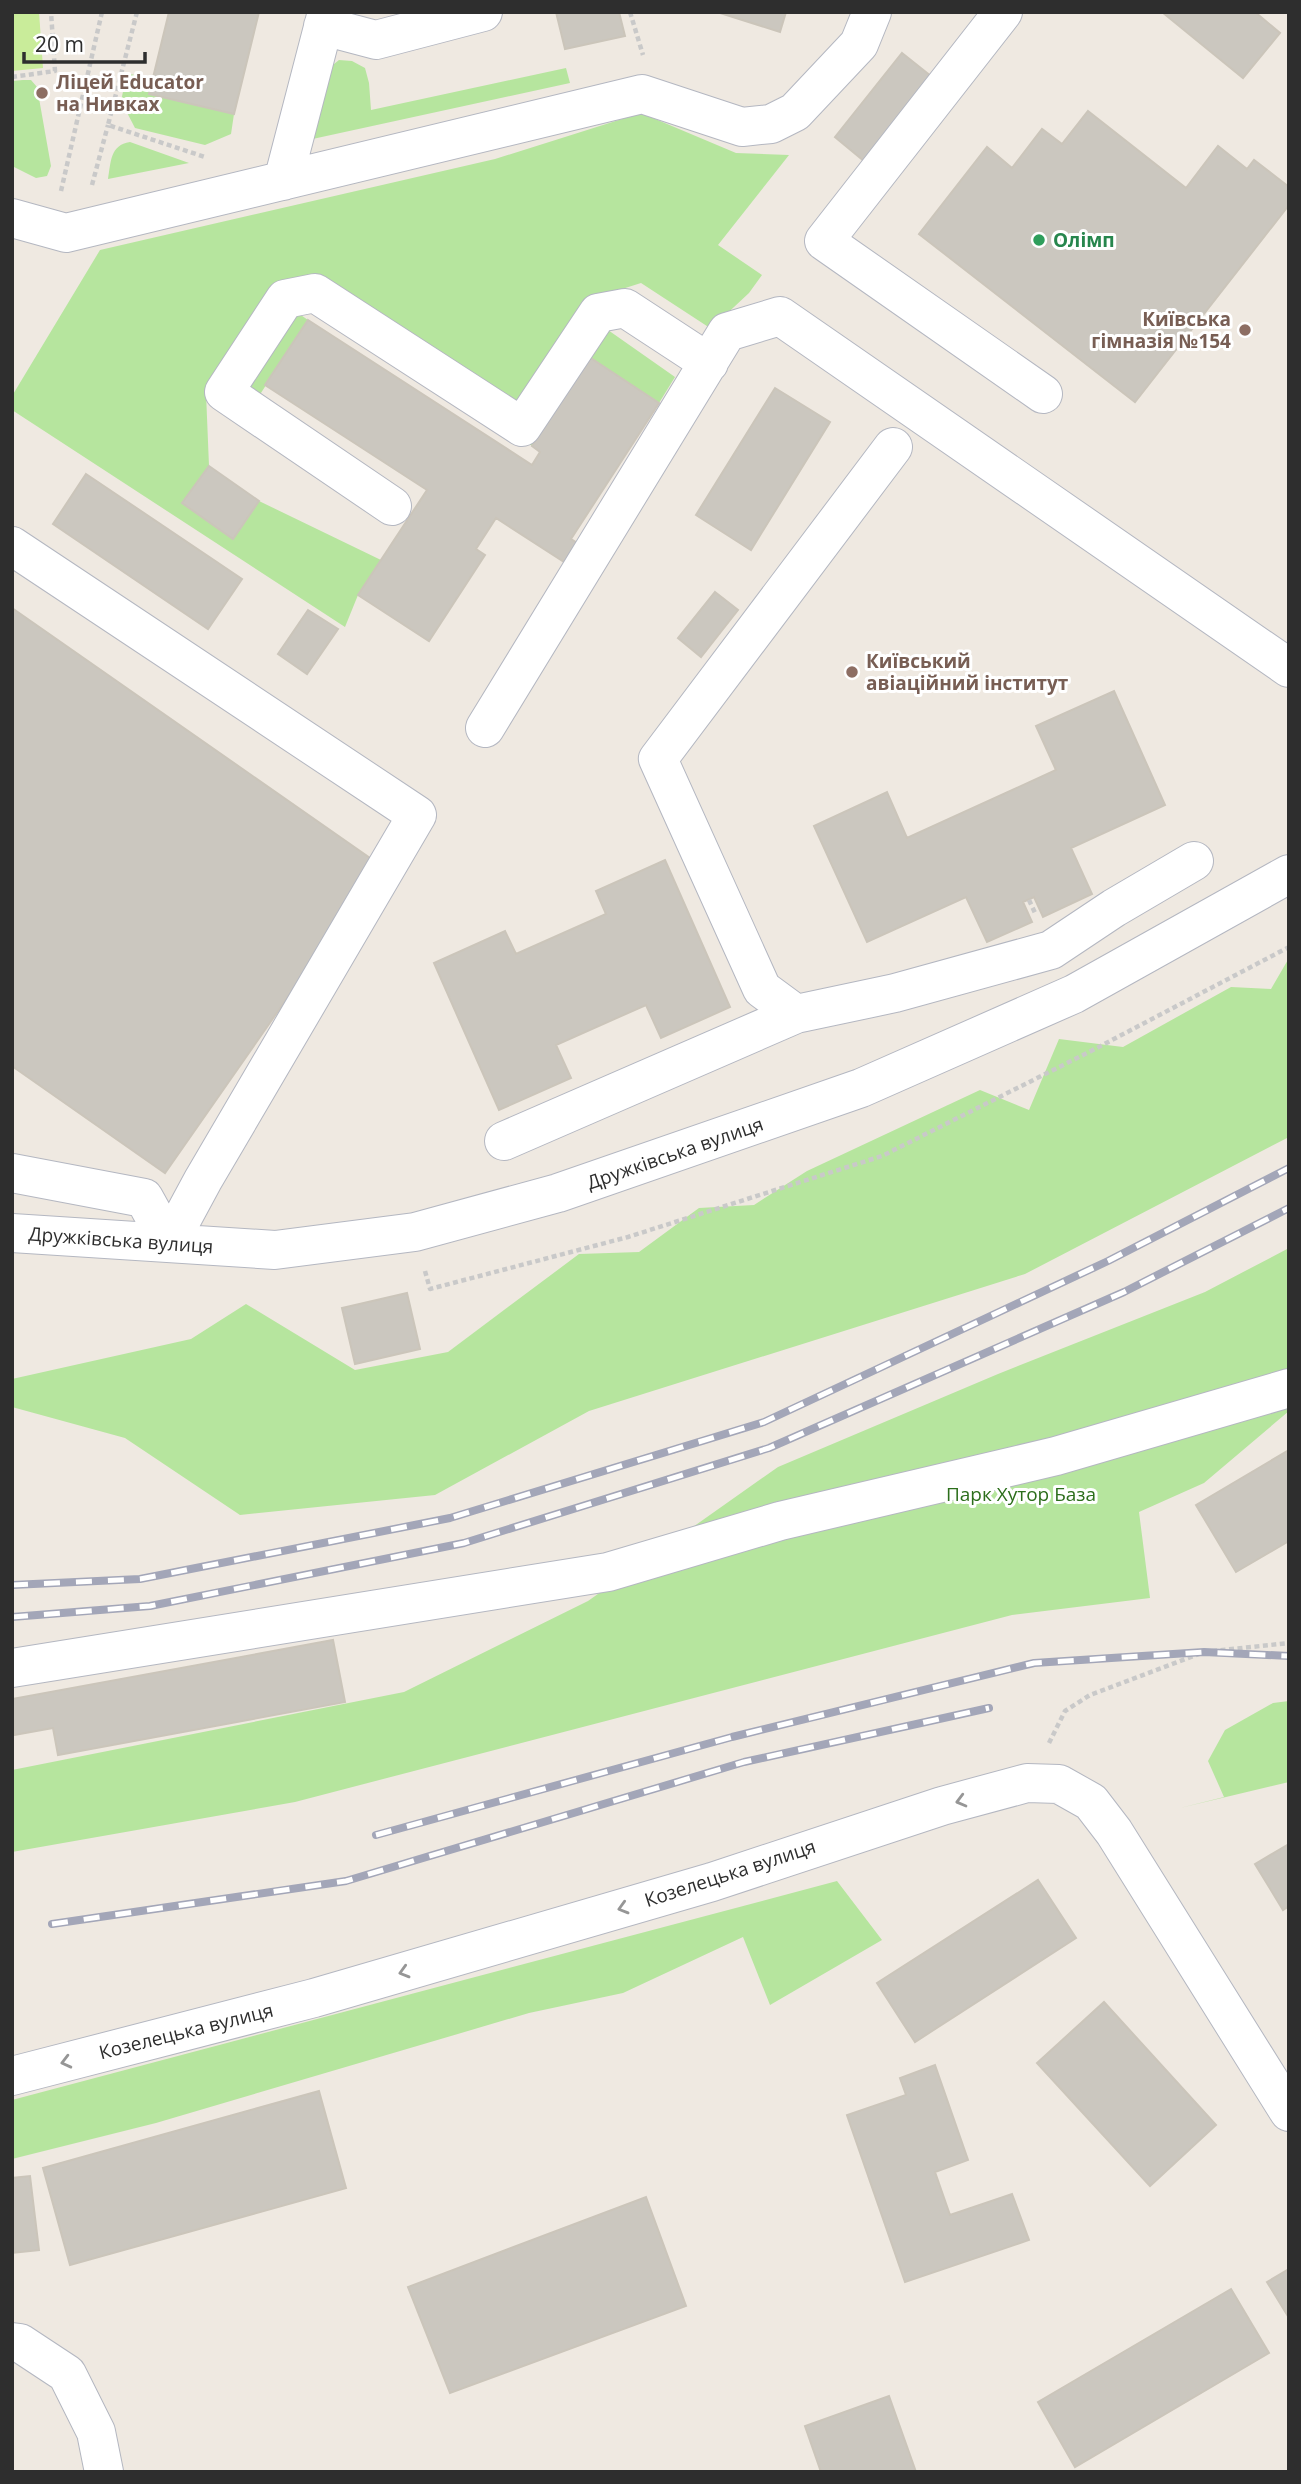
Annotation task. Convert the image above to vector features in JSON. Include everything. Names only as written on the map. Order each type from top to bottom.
[{"type":"street","points":[[283,181],[325,19],[376,40],[484,12]]},
{"type":"street","points":[[12,218],[66,233],[642,94],[743,127],[771,124],[795,112],[859,44],[872,12]]},
{"type":"street","points":[[1003,12],[824,241],[1043,394]]},
{"type":"street","points":[[392,506],[224,392],[285,299],[315,293],[522,427],[598,313],[625,308],[709,363]]},
{"type":"street","points":[[485,728],[727,332],[780,316],[1289,668]]},
{"type":"street","points":[[796,1014],[762,989],[658,759],[893,447]]},
{"type":"street","points":[[12,546],[417,815],[210,1168],[169,1243]]},
{"type":"street","points":[[504,1141],[796,1014],[895,993],[1051,950],[1114,908],[1194,861]]},
{"type":"street","name":"Дружківська вулиця","points":[[12,1233],[275,1250],[415,1232],[558,1193],[861,1088],[1074,994],[1289,874]]},
{"type":"street","points":[[1051,950],[1074,994]]},
{"type":"street","points":[[12,1173],[144,1198],[169,1243]]},
{"type":"street","points":[[12,1668],[608,1572],[780,1521],[1056,1456],[1289,1388]]},
{"type":"street","name":"Козелецька вулиця","points":[[12,2076],[314,1998],[712,1882],[942,1806],[1027,1783],[1059,1784],[1091,1802],[1114,1832],[1289,2112]]},
{"type":"street","points":[[12,2342],[20,2343],[67,2374],[96,2432],[104,2472]]},
{"type":"path","points":[[12,77],[55,71],[51,12]]},
{"type":"path","points":[[60,199],[102,12]]},
{"type":"path","points":[[90,192],[137,12]]},
{"type":"path","points":[[630,12],[644,57]]},
{"type":"path","points":[[108,125],[210,158]]},
{"type":"path","points":[[415,1232],[430,1289],[628,1237],[882,1156],[1289,947]]},
{"type":"path","points":[[1054,1734],[1065,1711],[1090,1695],[1204,1652],[1289,1643]]},
{"type":"green space","points":[[12,12],[39,12],[43,68],[12,71]]},
{"type":"green space","points":[[339,60],[352,61],[365,68],[371,110],[566,68],[570,83],[308,140],[324,72]]},
{"type":"green space","points":[[127,73],[153,80],[150,94],[234,114],[231,134],[205,145],[135,128],[121,101]]},
{"type":"green space","points":[[31,80],[37,87],[51,166],[47,176],[36,178],[12,166],[12,81]]},
{"type":"green space","points":[[641,113],[736,153],[789,155],[718,245],[762,275],[749,293],[713,330],[641,283],[600,296],[523,412],[314,276],[206,393],[209,466],[182,503],[233,539],[259,501],[381,560],[358,595],[345,627],[12,410],[12,396],[100,250],[495,159]]},
{"type":"green space","points":[[130,142],[189,163],[108,179],[115,151]]},
{"type":"green space","points":[[292,309],[308,320],[259,396],[239,383]]},
{"type":"green space","points":[[608,330],[675,377],[659,403],[589,358],[532,446],[523,440]]},
{"type":"green space","points":[[1289,958],[1289,1137],[1025,1274],[589,1411],[435,1495],[240,1515],[125,1438],[12,1407],[12,1379],[191,1339],[246,1304],[355,1370],[448,1352],[579,1254],[639,1252],[699,1208],[754,1205],[807,1171],[980,1090],[1029,1110],[1059,1039],[1123,1047],[1231,987],[1271,989]]},
{"type":"green space","name":"Парк Хутор База","points":[[1289,1248],[1289,1411],[1204,1483],[1139,1512],[1150,1598],[1012,1615],[295,1802],[12,1852],[12,1770],[404,1692],[588,1601],[778,1467],[998,1374],[1205,1292]]},
{"type":"green space","points":[[1289,1701],[1289,1782],[1180,1808],[1224,1797],[1208,1761],[1225,1730],[1273,1703]]},
{"type":"green space","points":[[837,1881],[882,1940],[770,2005],[743,1937],[623,1993],[529,2013],[156,2123],[12,2159],[12,2100]]},
{"type":"building","points":[[169,12],[259,12],[234,114],[149,94]]},
{"type":"building","points":[[556,12],[619,12],[625,36],[565,49]]},
{"type":"building","points":[[717,12],[786,12],[780,32]]},
{"type":"building","points":[[1162,12],[1255,12],[1280,33],[1243,78]]},
{"type":"building","points":[[902,53],[932,77],[864,161],[835,137]]},
{"type":"building","points":[[1088,111],[1186,188],[1218,146],[1247,169],[1254,160],[1289,187],[1289,205],[1135,402],[919,234],[987,147],[1012,168],[1042,129],[1062,144]]},
{"type":"building","points":[[308,320],[532,465],[540,452],[532,446],[589,357],[659,403],[571,539],[584,547],[572,567],[496,518],[476,549],[485,555],[429,641],[358,595],[427,490],[265,385]]},
{"type":"building","points":[[775,388],[830,422],[751,550],[696,515]]},
{"type":"building","points":[[209,466],[259,501],[233,539],[182,503]]},
{"type":"building","points":[[86,474],[242,579],[208,629],[53,524]]},
{"type":"building","points":[[715,592],[738,610],[701,657],[678,638]]},
{"type":"building","points":[[12,608],[380,865],[165,1173],[12,1066]]},
{"type":"building","points":[[308,610],[338,629],[307,674],[278,654]]},
{"type":"building","points":[[1114,691],[1165,805],[1071,848],[1092,894],[1043,917],[1034,897],[1023,902],[1032,922],[987,942],[966,897],[867,942],[814,826],[887,792],[907,838],[1056,770],[1036,726]]},
{"type":"building","points":[[665,860],[730,1007],[661,1038],[646,1005],[556,1045],[571,1078],[499,1110],[434,963],[505,931],[516,954],[606,914],[596,891]]},
{"type":"building","points":[[407,1293],[420,1349],[355,1364],[342,1308]]},
{"type":"building","points":[[1289,1450],[1289,1541],[1236,1572],[1196,1505]]},
{"type":"building","points":[[333,1640],[345,1702],[58,1755],[53,1728],[14,1735],[12,1699]]},
{"type":"building","points":[[1289,1844],[1289,1906],[1283,1910],[1255,1864]]},
{"type":"building","points":[[1038,1880],[1076,1938],[915,2042],[877,1983]]},
{"type":"building","points":[[1104,2002],[1216,2125],[1150,2186],[1037,2063]]},
{"type":"building","points":[[935,2065],[968,2160],[935,2172],[950,2215],[1012,2194],[1029,2240],[905,2282],[847,2115],[906,2095],[900,2078]]},
{"type":"building","points":[[319,2091],[346,2188],[70,2265],[43,2168]]},
{"type":"building","points":[[30,2176],[39,2250],[12,2253],[12,2178]]},
{"type":"building","points":[[646,2197],[686,2306],[450,2393],[408,2287]]},
{"type":"building","points":[[1289,2269],[1289,2318],[1267,2282]]},
{"type":"building","points":[[1231,2289],[1269,2353],[1075,2467],[1038,2402]]},
{"type":"building","points":[[889,2396],[916,2472],[821,2472],[805,2426]]},
{"type":"railway","points":[[12,1585],[140,1579],[450,1518],[764,1422],[1108,1261],[1289,1168]]},
{"type":"railway","points":[[12,1617],[150,1606],[464,1543],[769,1448],[1124,1292],[1289,1208]]},
{"type":"railway","points":[[376,1835],[732,1737],[1034,1663],[1204,1652],[1289,1656]]},
{"type":"railway","points":[[52,1924],[346,1881],[744,1762],[989,1708]]},
{"type":"place","name":"Ліцей Educator на Нивках","points":[[42,93]]},
{"type":"place","name":"Олімп","points":[[1039,240]]},
{"type":"place","name":"Київська гімназія №154","points":[[1245,330]]},
{"type":"place","name":"Київський авіаційний інститут","points":[[852,672]]}]
